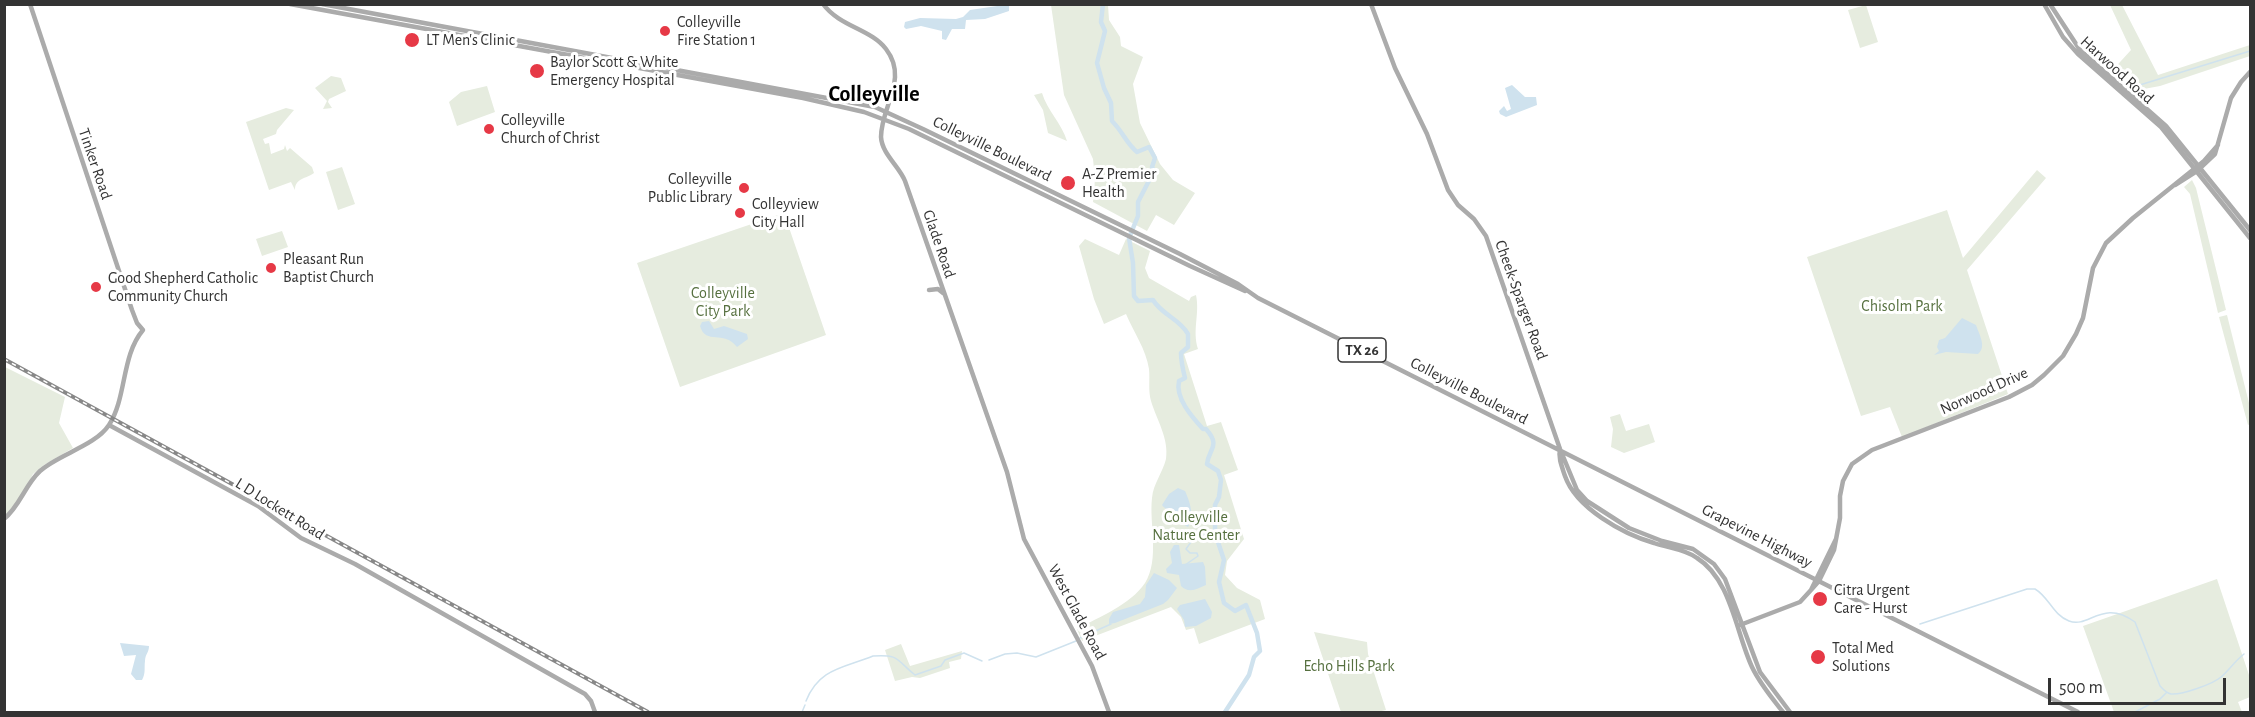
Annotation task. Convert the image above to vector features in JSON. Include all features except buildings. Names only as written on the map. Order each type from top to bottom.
[{"type":"main road","name":"Tinker Road","points":[[30,4],[130,304],[142,330],[135,343],[116,410],[109,425]]},
{"type":"main road","name":"Colleyville Boulevard","points":[[290,4],[667,70],[885,116],[945,142],[1195,266],[1238,284],[1246,291],[1618,478]]},
{"type":"main road","name":"Colleyville Boulevard","points":[[322,4],[361,15]]},
{"type":"main road","points":[[356,4],[361,15]]},
{"type":"main road","points":[[361,4],[361,15]]},
{"type":"main road","name":"Glade Road","points":[[823,4],[836,18],[880,43],[893,60],[896,78],[881,136],[883,144],[886,152],[901,172],[1012,489],[1019,525]]},
{"type":"main road","name":"Cheek-Sparger Road","points":[[1371,4],[1395,68],[1427,134],[1448,190],[1453,199],[1474,219],[1486,236],[1560,449],[1558,454],[1568,483],[1578,499],[1588,508],[1626,533],[1696,554],[1714,564],[1725,579],[1739,626]]},
{"type":"main road","name":"Harwood Road","points":[[2044,4],[2060,31],[2078,54],[2145,111],[2181,147]]},
{"type":"main road","name":"Harwood Road","points":[[2050,4],[2080,50],[2146,106],[2181,147]]},
{"type":"main road","name":"Norwood Drive","points":[[1739,626],[1797,604],[1818,581],[1836,539],[1843,481],[1852,464],[1872,450],[2009,397],[2044,375],[2063,356],[2083,318],[2093,268],[2102,249],[2122,227],[2198,168],[2218,145],[2231,98],[2250,72]]},
{"type":"main road","name":"Colleyville Boulevard","points":[[945,142],[1115,226]]},
{"type":"main road","points":[[2181,147],[2250,230]]},
{"type":"main road","points":[[2198,168],[2250,238]]},
{"type":"main road","name":"Colleyville Boulevard","points":[[1146,240],[1205,273],[1220,277]]},
{"type":"main road","points":[[1198,277],[1205,273]]},
{"type":"main road","points":[[929,290],[938,290],[945,296]]},
{"type":"main road","points":[[4,519],[13,512],[40,471],[97,436],[109,425]]},
{"type":"main road","name":"L D Lockett Road","points":[[109,425],[258,506],[302,538],[355,564],[585,694],[591,701],[595,712]]},
{"type":"main road","name":"Grapevine Highway","points":[[1618,478],[2078,712]]},
{"type":"main road","name":"West Glade Road","points":[[1019,525],[1024,539],[1092,666],[1108,712]]},
{"type":"main road","points":[[1739,626],[1758,673],[1783,712]]},
{"type":"main road","points":[[1758,673],[1790,712]]},
{"type":"green space","points":[[1051,5],[1108,5],[1109,20],[1120,37],[1121,46],[1143,57],[1133,84],[1140,123],[1160,164],[1173,180],[1195,193],[1174,225],[1156,215],[1147,231],[1093,202],[1095,179],[1093,159],[1064,95]]},
{"type":"green space","points":[[1866,5],[1878,42],[1860,48],[1848,10]]},
{"type":"green space","points":[[2110,5],[2122,5],[2158,75],[2250,45],[2250,56],[2160,86],[2133,91],[2110,73],[2131,50]]},
{"type":"green space","points":[[331,76],[341,78],[346,91],[329,99],[328,102],[332,108],[323,109],[327,101],[315,88]]},
{"type":"green space","points":[[487,86],[495,112],[457,126],[449,102],[461,92]]},
{"type":"green space","points":[[1042,93],[1067,141],[1048,133],[1043,110],[1034,95]]},
{"type":"green space","points":[[286,108],[294,110],[276,134],[263,139],[265,144],[269,143],[271,154],[284,149],[285,145],[287,151],[290,148],[312,167],[314,173],[299,181],[295,190],[291,182],[269,190],[246,122]]},
{"type":"green space","points":[[342,167],[355,204],[338,210],[326,172]]},
{"type":"green space","name":"Chisolm Park","points":[[2037,170],[2046,178],[1967,270],[2008,394],[1902,437],[1890,407],[1861,416],[1807,257],[1947,210],[1963,258]]},
{"type":"green space","points":[[2192,180],[2196,188],[2226,310],[2218,313],[2190,194],[2184,187]]},
{"type":"green space","name":"Colleyville City Park","points":[[784,213],[826,335],[680,387],[637,263]]},
{"type":"green space","points":[[282,231],[288,247],[262,256],[256,239]]},
{"type":"green space","name":"Colleyville Nature Center","points":[[1085,239],[1119,255],[1126,239],[1150,251],[1145,268],[1149,278],[1189,301],[1196,295],[1198,349],[1184,354],[1207,426],[1221,422],[1238,470],[1224,475],[1244,539],[1227,561],[1225,575],[1237,588],[1260,600],[1265,619],[1199,644],[1194,628],[1186,630],[1181,617],[1171,607],[1082,641],[1077,629],[1123,604],[1145,583],[1153,552],[1151,508],[1153,493],[1166,459],[1166,444],[1150,397],[1149,369],[1145,355],[1126,314],[1104,324],[1094,299],[1079,246]]},
{"type":"green space","points":[[2227,315],[2250,407],[2250,424],[2248,425],[2219,317]]},
{"type":"green space","points":[[5,367],[65,397],[59,423],[73,448],[33,474],[24,492],[5,517]]},
{"type":"green space","points":[[1620,414],[1626,431],[1649,424],[1655,442],[1624,453],[1611,447],[1613,429],[1610,417]]},
{"type":"green space","points":[[2217,579],[2250,678],[2250,697],[2238,702],[2242,712],[2114,712],[2083,626]]},
{"type":"green space","name":"Echo Hills Park","points":[[1314,632],[1367,642],[1368,654],[1386,710],[1341,712]]},
{"type":"green space","points":[[901,644],[910,666],[962,651],[961,659],[949,662],[950,668],[920,678],[912,677],[895,681],[885,650]]},
{"type":"water","points":[[1009,6],[1009,11],[985,19],[966,20],[965,29],[952,29],[946,40],[942,39],[942,31],[921,26],[906,29],[904,27],[905,22],[920,18],[956,19],[963,17],[970,10]]},
{"type":"water","points":[[1512,85],[1525,97],[1536,97],[1537,105],[1506,117],[1499,111],[1504,106],[1507,111],[1511,109],[1505,88]]},
{"type":"water","points":[[1962,318],[1976,325],[1981,340],[1981,351],[1978,354],[1946,352],[1934,355],[1939,351],[1937,347],[1939,340],[1945,338]]},
{"type":"water","points":[[709,321],[714,329],[724,326],[747,334],[748,339],[737,347],[726,339],[706,335],[700,326],[702,322]]},
{"type":"water","points":[[1178,488],[1185,491],[1190,505],[1191,519],[1188,527],[1183,524],[1179,516],[1162,505],[1169,494]]},
{"type":"water","points":[[1174,545],[1179,545],[1182,564],[1203,562],[1206,585],[1187,590],[1181,586],[1179,575],[1167,573],[1166,569],[1172,563],[1170,552]]},
{"type":"water","points":[[1154,573],[1169,580],[1177,588],[1168,600],[1163,604],[1109,624],[1113,612],[1140,604],[1145,597],[1146,585]]},
{"type":"water","points":[[1205,599],[1212,612],[1211,618],[1196,626],[1185,627],[1184,620],[1177,609],[1180,605]]},
{"type":"water","points":[[120,643],[149,646],[142,680],[136,680],[131,674],[136,655],[124,656]]},
{"type":"waterway","points":[[1103,4],[1101,22],[1105,31],[1097,63],[1111,103],[1112,121],[1137,152],[1149,147],[1155,158],[1152,167],[1154,171],[1138,202],[1138,216],[1129,238],[1133,263],[1134,296],[1138,301],[1153,300],[1188,334],[1188,347],[1181,353],[1185,378],[1179,381],[1178,387],[1185,407],[1213,439],[1213,447],[1207,464],[1218,471],[1221,480],[1219,497],[1215,505],[1215,533],[1224,560],[1219,582],[1224,603],[1235,611],[1246,605],[1257,633],[1260,651],[1254,657],[1249,675],[1225,712]]},
{"type":"waterway","points":[[2130,88],[2250,51]]},
{"type":"waterway","points":[[1185,565],[1198,556],[1197,553],[1190,553],[1186,549],[1195,537],[1215,533]]},
{"type":"waterway","points":[[1920,624],[2027,589],[2035,589],[2059,615],[2069,621],[2083,621],[2105,613],[2114,613],[2124,615],[2135,622],[2160,686],[2171,694],[2190,691],[2217,680],[2244,654]]},
{"type":"waterway","points":[[1080,638],[1111,624]]},
{"type":"waterway","points":[[989,660],[1005,654],[1017,653],[1036,657],[1076,641]]},
{"type":"waterway","points":[[806,701],[811,690],[825,675],[873,656],[893,657],[915,675],[941,666],[945,660],[964,653],[982,661]]},
{"type":"waterway","points":[[2135,712],[2160,699],[2166,693]]},
{"type":"waterway","points":[[802,712],[805,705]]},
{"type":"railway","points":[[4,359],[648,712]]},
{"type":"place","name":"Colleyville Fire Station 1","points":[[665,31]]},
{"type":"place","name":"LT Men's Clinic","points":[[412,40]]},
{"type":"place","name":"Baylor Scott & White Emergency Hospital","points":[[537,71]]},
{"type":"place","name":"Colleyville Church of Christ","points":[[489,129]]},
{"type":"place","name":"A-Z Premier Health","points":[[1068,183]]},
{"type":"place","name":"Colleyville Public Library","points":[[744,188]]},
{"type":"place","name":"Colleyview City Hall","points":[[740,213]]},
{"type":"place","name":"Pleasant Run Baptist Church","points":[[271,268]]},
{"type":"place","name":"Good Shepherd Catholic Community Church","points":[[96,287]]},
{"type":"place","name":"Citra Urgent Care - Hurst","points":[[1820,599]]},
{"type":"place","name":"Total Med Solutions","points":[[1818,657]]},
{"type":"district","name":"Colleyville","points":[[874,94]]}]
